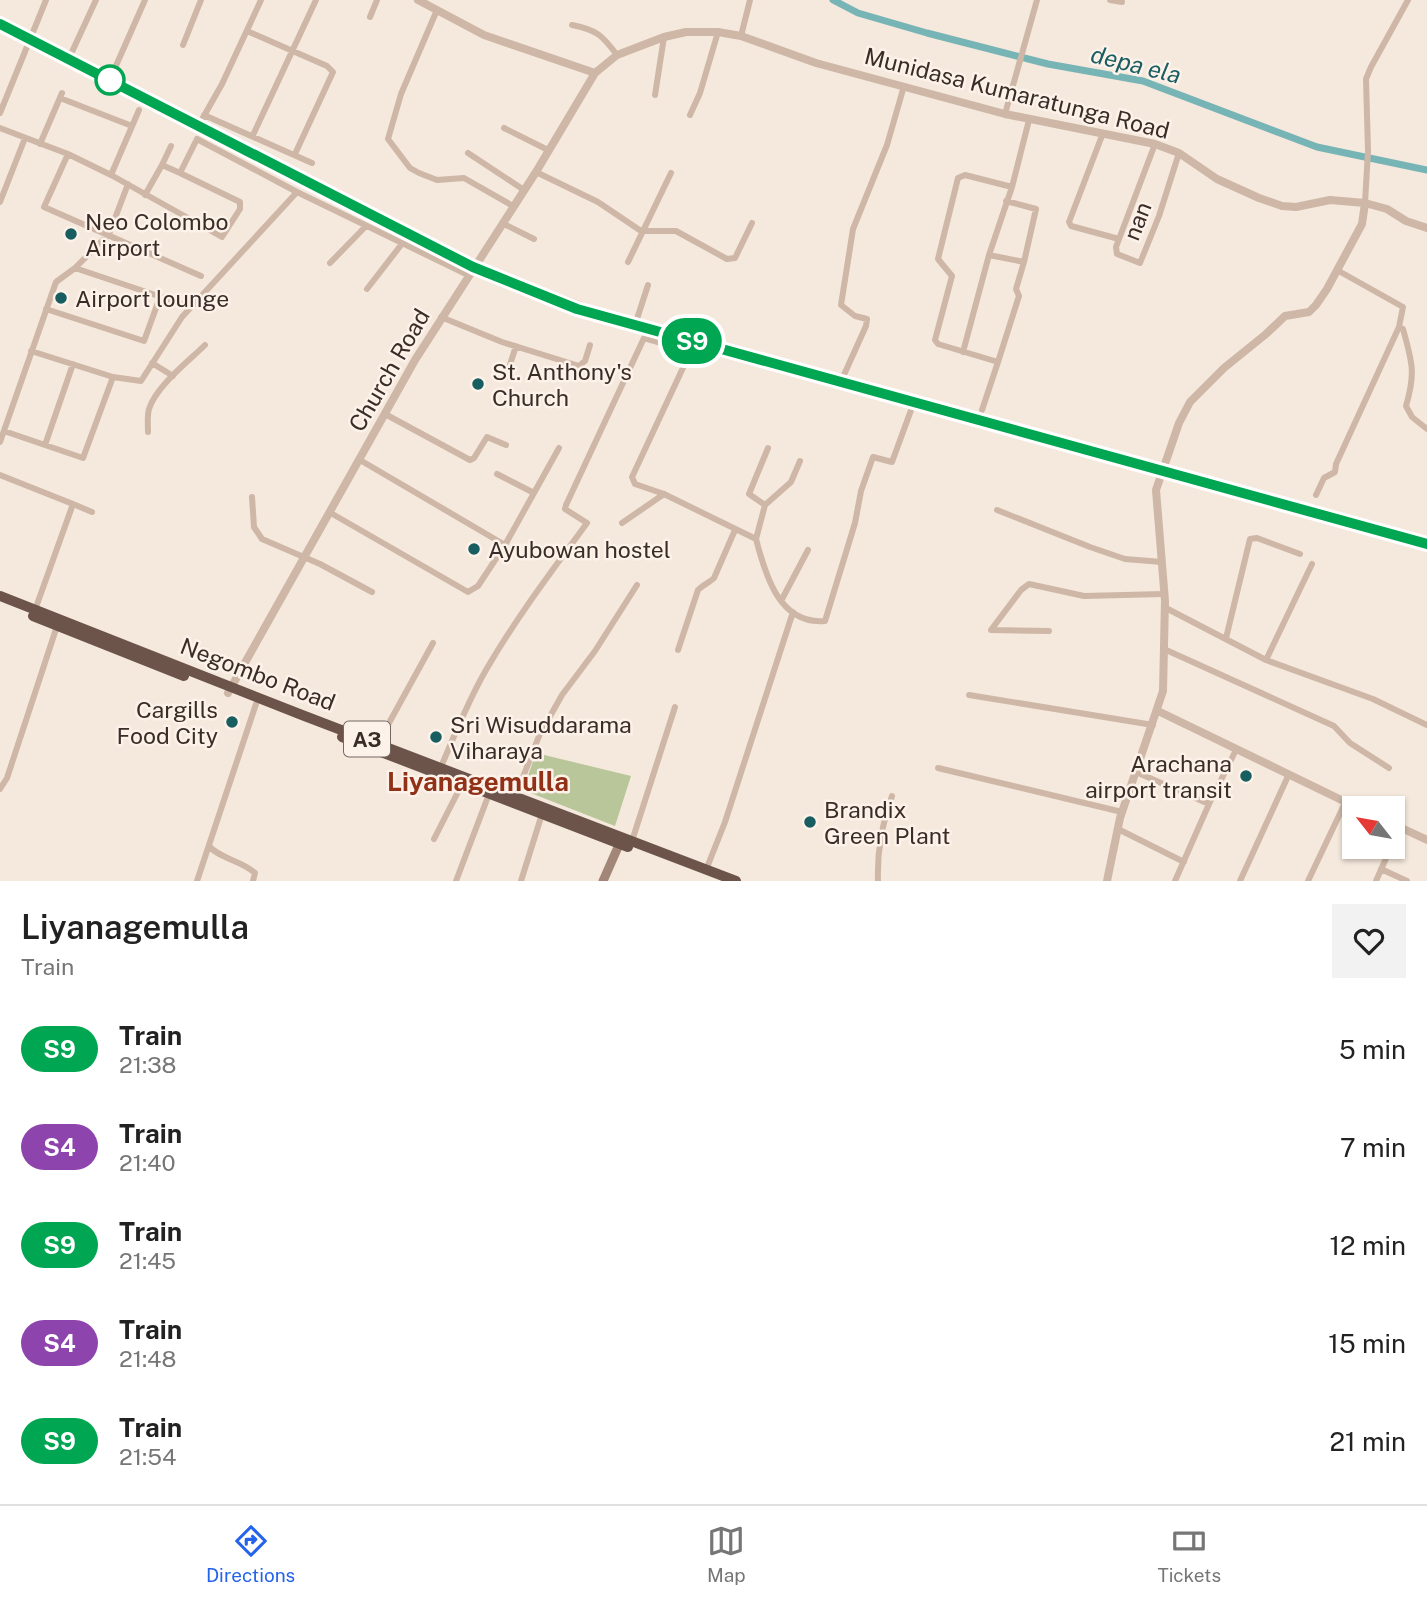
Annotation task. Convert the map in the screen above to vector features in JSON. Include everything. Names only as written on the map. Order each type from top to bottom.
[{"type":"highway","name":"Negombo Road","points":[[0,596],[230,690],[256,704],[462,784],[736,881]]},
{"type":"highway","name":"Negombo Road","points":[[0,603],[516,795],[715,881]]},
{"type":"main road","points":[[603,881],[624,840]]},
{"type":"street","points":[[0,113],[46,0]]},
{"type":"street","points":[[71,54],[96,0]]},
{"type":"street","points":[[111,77],[145,0]]},
{"type":"street","points":[[183,45],[201,0]]},
{"type":"street","points":[[200,123],[261,0]]},
{"type":"street","points":[[253,135],[316,0]]},
{"type":"street","points":[[370,17],[377,0]]},
{"type":"street","points":[[418,0],[484,35],[595,73]]},
{"type":"street","points":[[741,36],[750,0]]},
{"type":"street","points":[[1006,114],[1037,0]]},
{"type":"street","points":[[1110,0],[1122,2]]},
{"type":"street","points":[[1107,881],[1122,812],[1163,691],[1164,594],[1156,491],[1179,423],[1190,402],[1224,368],[1285,316],[1309,312],[1327,289],[1362,224],[1368,151],[1366,79],[1408,0]]},
{"type":"street","points":[[438,10],[401,94],[388,139],[410,168],[437,180],[464,178],[513,206]]},
{"type":"street","points":[[572,25],[600,34],[617,55]]},
{"type":"street","points":[[247,31],[327,66],[333,72],[295,154]]},
{"type":"street","name":"Munidasa Kumaratunga Road","points":[[595,73],[617,55],[664,37],[686,32],[718,32],[741,36],[816,63],[1006,114],[1155,144],[1179,153],[1217,178],[1282,206],[1296,207],[1330,200],[1365,203],[1387,209],[1406,221],[1427,228]]},
{"type":"street","points":[[690,115],[700,93],[718,32]]},
{"type":"street","points":[[655,95],[664,37]]},
{"type":"street","name":"Church Road","points":[[230,690],[441,317],[536,172],[595,73]]},
{"type":"street","points":[[843,377],[867,319],[855,316],[841,306],[848,250],[853,229],[887,145],[904,86]]},
{"type":"street","points":[[40,144],[61,95],[132,126]]},
{"type":"street","points":[[111,175],[139,110]]},
{"type":"street","points":[[204,116],[313,163]]},
{"type":"street","points":[[963,352],[1029,120]]},
{"type":"street","points":[[0,128],[68,154],[111,175],[222,237],[240,209],[240,202],[162,165]]},
{"type":"street","points":[[504,128],[548,150]]},
{"type":"street","points":[[1103,133],[1069,222],[1071,226],[1119,239],[1155,144]]},
{"type":"street","points":[[0,202],[25,138]]},
{"type":"street","points":[[180,173],[197,139],[401,245],[468,275]]},
{"type":"street","points":[[145,195],[171,146]]},
{"type":"street","points":[[468,152],[524,190]]},
{"type":"street","name":"nan","points":[[1119,239],[1117,254],[1140,263],[1159,216],[1179,153]]},
{"type":"street","points":[[68,154],[44,207],[201,276]]},
{"type":"street","points":[[536,172],[621,216],[641,231],[676,231],[731,260],[735,258],[752,223]]},
{"type":"street","points":[[628,262],[671,173]]},
{"type":"street","points":[[998,362],[937,344],[935,340],[952,276],[938,259],[958,178],[965,175],[1012,187]]},
{"type":"street","points":[[0,442],[56,282],[75,268],[109,234],[128,184]]},
{"type":"street","points":[[31,351],[113,377],[141,381],[191,307],[297,192]]},
{"type":"street","points":[[982,410],[1019,296],[1016,289],[1036,209],[1006,201]]},
{"type":"street","points":[[502,223],[534,239]]},
{"type":"street","points":[[330,263],[366,226]]},
{"type":"street","points":[[367,289],[401,245]]},
{"type":"street","points":[[989,255],[1024,262]]},
{"type":"street","points":[[474,265],[636,322],[740,352]]},
{"type":"street","points":[[75,268],[191,307]]},
{"type":"street","points":[[1316,495],[1324,478],[1335,472],[1364,398],[1398,327],[1403,307],[1337,270]]},
{"type":"street","points":[[636,322],[648,285]]},
{"type":"street","points":[[46,309],[144,341],[160,297]]},
{"type":"street","points":[[441,317],[516,346],[579,366],[585,361],[590,345]]},
{"type":"street","points":[[1398,327],[1403,329],[1414,370],[1406,406],[1412,417],[1427,429]]},
{"type":"street","points":[[441,767],[487,668],[525,608],[587,523],[565,509],[566,505],[643,338],[689,351],[632,477],[635,484],[664,494],[756,539]]},
{"type":"street","points":[[148,432],[150,405],[173,376],[205,345]]},
{"type":"street","points":[[506,377],[516,346]]},
{"type":"street","points":[[152,363],[173,376]]},
{"type":"street","points":[[45,445],[73,364]]},
{"type":"street","points":[[4,431],[83,458],[113,377]]},
{"type":"street","points":[[800,460],[791,482],[765,505],[756,539],[764,570],[776,596],[793,612],[816,622],[825,621],[873,457],[892,462],[914,402]]},
{"type":"street","points":[[385,414],[470,460],[487,437],[506,445]]},
{"type":"street","points":[[329,512],[468,592],[478,586],[505,545],[559,448]]},
{"type":"street","points":[[765,505],[749,494],[768,448]]},
{"type":"street","points":[[359,460],[505,545]]},
{"type":"street","points":[[497,474],[534,493]]},
{"type":"street","points":[[0,475],[92,512]]},
{"type":"street","points":[[622,523],[664,494]]},
{"type":"street","points":[[252,497],[254,527],[262,539],[320,564],[372,592]]},
{"type":"street","points":[[35,610],[73,504]]},
{"type":"street","points":[[997,510],[1125,559],[1162,562]]},
{"type":"street","points":[[678,650],[698,590],[715,578],[735,530]]},
{"type":"street","points":[[1226,638],[1250,539],[1257,538],[1300,554]]},
{"type":"street","points":[[781,601],[808,550]]},
{"type":"street","points":[[1266,660],[1312,565]]},
{"type":"street","points":[[516,795],[539,736],[562,695],[596,651],[637,584]]},
{"type":"street","points":[[1049,631],[991,630],[1021,590],[1029,584],[1084,596],[1164,594]]},
{"type":"street","points":[[1164,607],[1266,660],[1373,699],[1427,725]]},
{"type":"street","points":[[706,870],[725,822],[793,612]]},
{"type":"street","points":[[0,789],[57,626]]},
{"type":"street","points":[[378,743],[433,643]]},
{"type":"street","points":[[1164,649],[1334,726],[1350,743],[1389,768]]},
{"type":"street","points":[[970,695],[1153,725]]},
{"type":"street","points":[[197,881],[256,704]]},
{"type":"street","points":[[624,840],[675,707]]},
{"type":"street","points":[[1158,711],[1342,801]]},
{"type":"street","points":[[1175,881],[1236,750]]},
{"type":"street","points":[[938,768],[1122,812]]},
{"type":"street","points":[[1136,772],[1209,804]]},
{"type":"street","points":[[1240,881],[1289,774]]},
{"type":"street","points":[[434,839],[462,784]]},
{"type":"street","points":[[456,881],[489,794]]},
{"type":"street","points":[[878,881],[881,825],[892,796]]},
{"type":"street","points":[[1308,881],[1342,809]]},
{"type":"street","points":[[521,881],[542,814]]},
{"type":"street","points":[[1118,829],[1184,862]]},
{"type":"street","points":[[1405,829],[1427,839]]},
{"type":"street","points":[[209,846],[214,852],[245,863],[255,873],[253,881]]},
{"type":"street","points":[[1376,881],[1386,859]]},
{"type":"street","points":[[1381,869],[1407,881]]},
{"type":"green space","points":[[536,753],[631,776],[615,826],[523,790]]},
{"type":"waterway","name":"depa ela","points":[[833,0],[858,13],[927,33],[1048,64],[1143,81],[1317,147],[1427,170]]},
{"type":"railway","points":[[0,24],[473,267],[577,309],[1427,544]]},
{"type":"train","name":"S9","points":[[0,24],[473,267],[577,309],[1427,544]]},
{"type":"place","name":"Neo Colombo Airport","points":[[71,234]]},
{"type":"place","name":"Airport lounge","points":[[61,298]]},
{"type":"place","name":"St. Anthony's Church","points":[[478,384]]},
{"type":"place","name":"Ayubowan hostel","points":[[474,549]]},
{"type":"place","name":"Cargills Food City","points":[[232,722]]},
{"type":"place","name":"Sri Wisuddarama Viharaya","points":[[436,737]]},
{"type":"place","name":"Arachana airport transit","points":[[1246,776]]},
{"type":"place","name":"Brandix Green Plant","points":[[810,822]]},
{"type":"district","name":"Liyanagemulla","points":[[478,781]]}]
